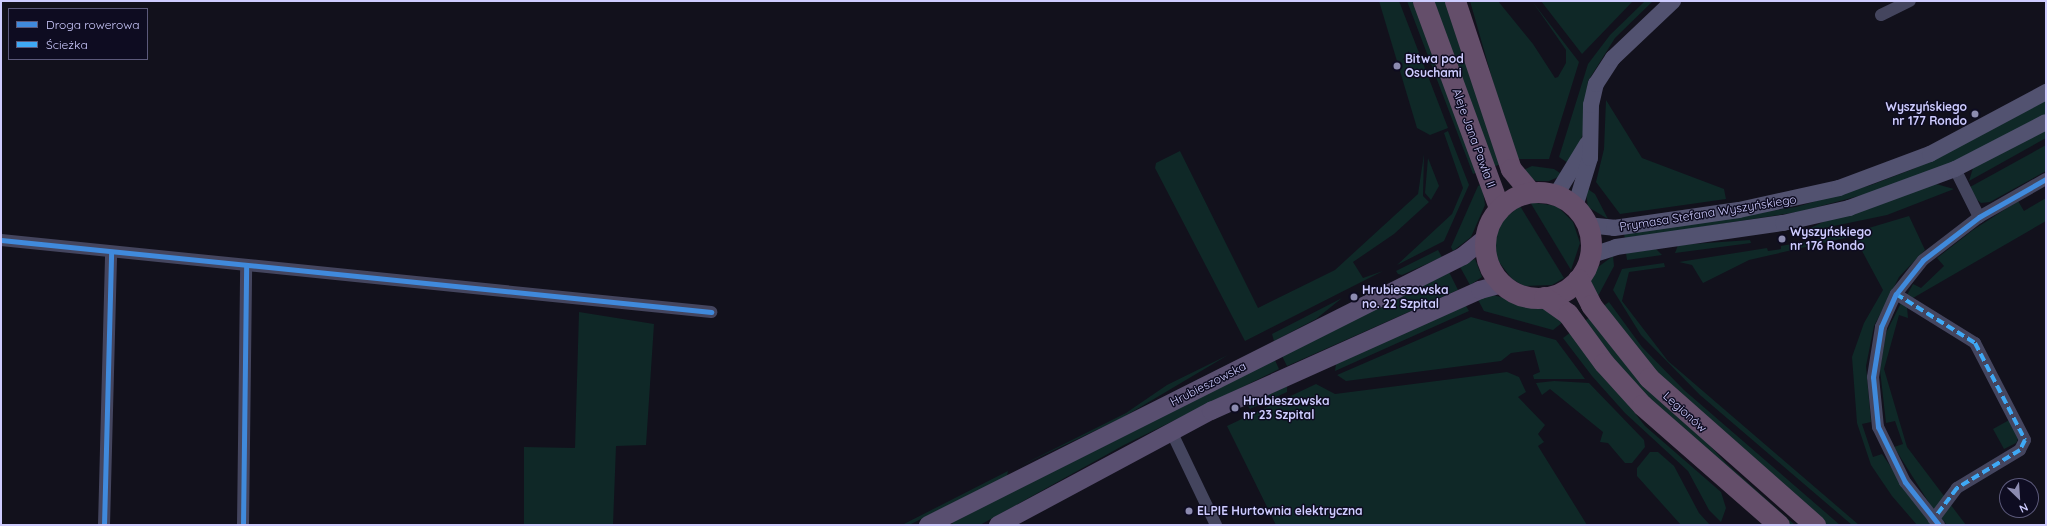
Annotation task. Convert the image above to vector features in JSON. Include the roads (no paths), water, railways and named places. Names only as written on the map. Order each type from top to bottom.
[{"type":"highway","name":"Aleje Jana Pawła II","points":[[1423,1],[1499,208]]},
{"type":"highway","name":"Aleje Jana Pawła II","points":[[1456,1],[1511,168],[1530,192]]},
{"type":"highway","points":[[1530,192],[1556,195],[1575,207],[1587,225],[1589,256],[1578,279],[1566,289],[1544,297],[1525,296],[1502,284],[1488,263],[1485,238],[1499,208],[1516,196],[1530,192]]},
{"type":"highway","name":"Legionów","points":[[1578,279],[1591,305],[1649,378],[1815,525]]},
{"type":"highway","name":"Legionów","points":[[1544,297],[1568,314],[1604,363],[1642,405],[1779,525]]},
{"type":"main road","points":[[1575,207],[1590,158],[1592,96],[1603,70],[1673,1]]},
{"type":"main road","name":"Prymasa Stefana Wyszyńskiego","points":[[1587,225],[1614,228],[1739,210],[1839,188],[1934,152],[2046,92]]},
{"type":"main road","name":"Prymasa Stefana Wyszyńskiego","points":[[1589,256],[1616,247],[1821,215],[1885,196],[1955,169],[2046,122]]},
{"type":"main road","points":[[1556,195],[1590,140]]},
{"type":"main road","name":"Hrubieszowska","points":[[928,525],[1463,256],[1485,238]]},
{"type":"main road","name":"Hrubieszowska","points":[[1002,524],[1171,430],[1287,375],[1480,290],[1502,284]]},
{"type":"street","points":[[1881,15],[1910,1]]},
{"type":"street","points":[[1955,169],[1979,217]]},
{"type":"street","points":[[1896,294],[1975,343],[2025,440],[2020,450],[1957,488],[1936,522],[1894,464],[1875,411],[1873,377],[1876,343],[1896,294],[1923,260],[1979,217],[2046,179]]},
{"type":"street","points":[[1,240],[111,253],[711,312]]},
{"type":"street","points":[[104,525],[111,253]]},
{"type":"street","points":[[243,525],[246,266]]},
{"type":"street","points":[[1171,430],[1216,525]]},
{"type":"place","name":"Bitwa pod Osuchami","points":[[1397,66]]},
{"type":"place","name":"Wyszyńskiego nr 177 Rondo","points":[[1975,114]]},
{"type":"place","name":"Wyszyńskiego nr 176 Rondo","points":[[1782,239]]},
{"type":"place","name":"Hrubieszowska no. 22 Szpital","points":[[1354,297]]},
{"type":"place","name":"Hrubieszowska nr 23 Szpital","points":[[1235,408]]},
{"type":"place","name":"ELPIE Hurtownia elektryczna","points":[[1189,511]]}]
